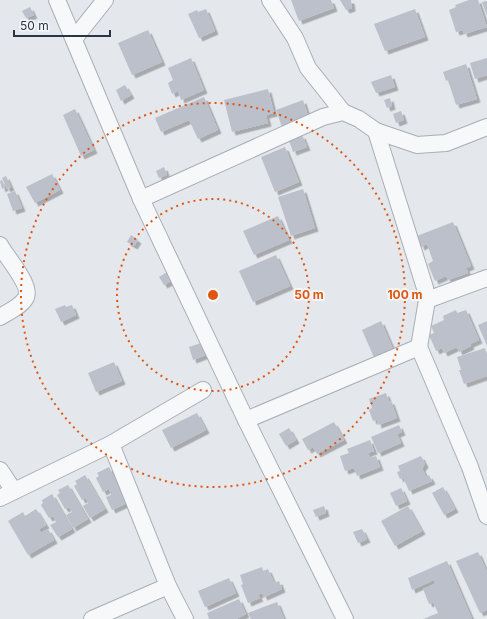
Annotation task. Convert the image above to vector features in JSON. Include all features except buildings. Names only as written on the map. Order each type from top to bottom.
[{"type":"street","points":[[57,0],[141,198],[246,420],[345,619]]},
{"type":"street","points":[[74,39],[106,0]]},
{"type":"street","points":[[270,0],[295,38],[308,68],[343,112],[376,131],[417,145],[446,143],[487,127]]},
{"type":"street","points":[[141,198],[323,117],[343,112]]},
{"type":"street","points":[[376,131],[426,288],[427,300],[419,347],[470,468],[487,516]]},
{"type":"street","points":[[0,245],[26,285],[28,293],[25,299],[15,308],[0,317]]},
{"type":"street","points":[[427,300],[487,278]]},
{"type":"street","points":[[246,420],[419,347]]},
{"type":"street","points":[[0,470],[7,494],[111,444],[203,390]]},
{"type":"street","points":[[111,444],[168,586],[185,619]]},
{"type":"street","points":[[92,619],[168,586]]}]
